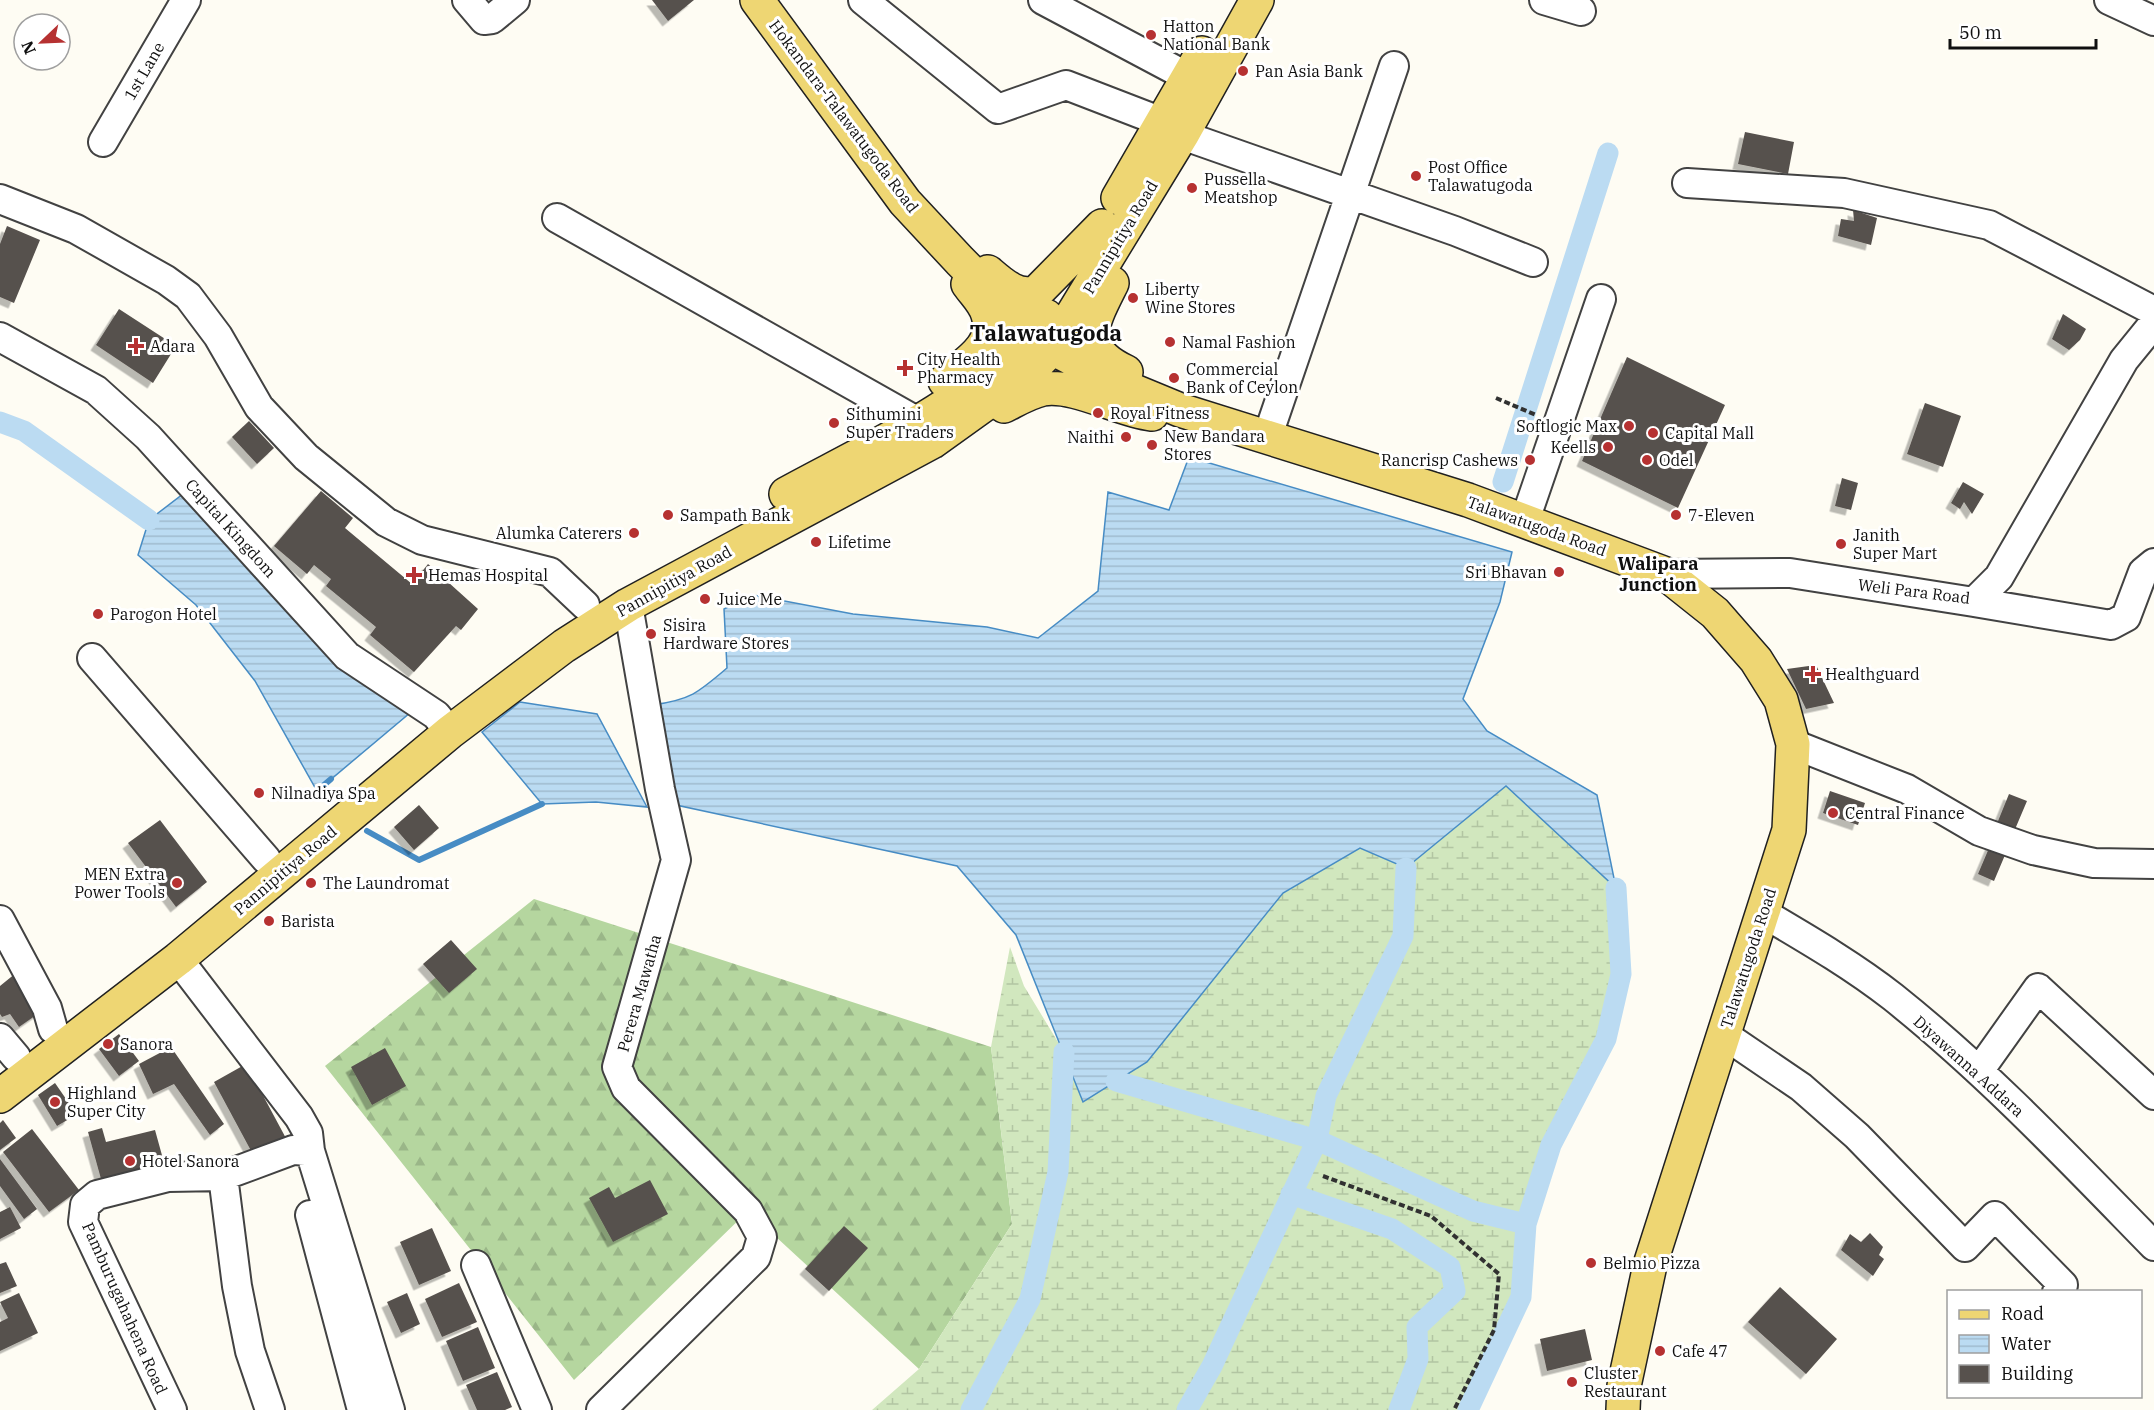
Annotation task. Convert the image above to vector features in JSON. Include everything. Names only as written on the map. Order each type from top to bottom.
[{"type":"main road","name":"Hokandara-Talawatugoda Road","points":[[757,0],[875,164],[936,235],[1042,341]]},
{"type":"main road","name":"Pannipitiya Road","points":[[0,1096],[178,960],[443,724],[585,605],[886,439],[925,423],[989,373],[1042,341],[1143,200],[1172,129],[1188,77],[1234,0]]},
{"type":"main road","name":"Pannipitiya Road","points":[[1042,341],[1059,298],[1102,226],[1172,129],[1257,0]]},
{"type":"main road","points":[[1143,200],[1133,242],[1092,327],[1092,341],[1098,353],[1111,365],[1154,386],[1211,421]]},
{"type":"main road","points":[[936,235],[1017,293],[1028,296],[1037,292],[1102,226]]},
{"type":"main road","points":[[925,423],[977,354],[990,330],[989,315],[936,235]]},
{"type":"main road","name":"Talawatugoda Road","points":[[1042,341],[1134,391],[1211,421],[1382,472],[1525,520],[1666,574],[1715,614],[1756,660],[1781,700],[1793,744],[1789,830],[1650,1265],[1624,1386],[1623,1410]]},
{"type":"main road","points":[[925,423],[1054,389],[1138,412],[1211,421]]},
{"type":"main road","name":"Pannipitiya Road","points":[[5,1055],[53,1029],[266,859],[443,724],[628,606],[932,442],[925,423]]},
{"type":"street","name":"1st Lane","points":[[103,142],[186,0]]},
{"type":"street","points":[[466,0],[484,20],[492,19],[515,0]]},
{"type":"street","points":[[863,0],[998,109],[1066,85],[1172,129],[1533,262]]},
{"type":"street","points":[[1043,0],[1188,77]]},
{"type":"street","points":[[1544,0],[1581,11]]},
{"type":"street","points":[[2109,0],[2154,21]]},
{"type":"street","points":[[1266,438],[1394,66]]},
{"type":"street","points":[[1687,183],[1844,194],[1989,225],[2154,311]]},
{"type":"street","points":[[0,199],[76,229],[166,280],[188,296],[219,336],[259,407],[306,457],[386,522],[422,540],[550,572],[585,605]]},
{"type":"street","points":[[557,218],[925,423]]},
{"type":"street","points":[[1525,520],[1601,299]]},
{"type":"street","name":"Weli Para Road","points":[[1666,574],[1791,573],[1974,602],[1999,578],[2124,360],[2154,323]]},
{"type":"street","name":"Capital Kingdom","points":[[0,337],[96,390],[148,437],[347,656],[443,724]]},
{"type":"street","points":[[1974,602],[2110,625],[2126,617],[2143,572],[2154,563]]},
{"type":"street","name":"Perera Mawatha","points":[[601,1410],[756,1257],[762,1237],[748,1211],[626,1088],[617,1067],[676,860],[660,789],[628,606]]},
{"type":"street","points":[[93,658],[266,859]]},
{"type":"street","points":[[1793,744],[1907,789],[1979,831],[2033,850],[2094,863],[2154,864]]},
{"type":"street","name":"Diyawanna Addara","points":[[1763,913],[1816,944],[1892,997],[1979,1071],[2154,1246]]},
{"type":"street","points":[[0,920],[48,1008],[53,1029]]},
{"type":"street","points":[[178,960],[299,1117],[308,1133],[301,1151],[362,1410]]},
{"type":"street","points":[[1979,1071],[2038,988],[2154,1095]]},
{"type":"street","points":[[1723,1034],[1809,1094],[1857,1136],[1965,1247],[1995,1216],[2063,1285],[2059,1290]]},
{"type":"street","points":[[301,1151],[390,1410]]},
{"type":"street","name":"Pamburugahahena Road","points":[[172,1410],[83,1222],[85,1205],[97,1195],[175,1175],[223,1176],[301,1151]]},
{"type":"street","points":[[223,1176],[239,1297],[250,1351],[270,1410]]},
{"type":"street","points":[[476,1265],[537,1410]]},
{"type":"path","points":[[1496,398],[1538,416]]},
{"type":"path","points":[[1323,1176],[1431,1216],[1499,1274],[1494,1330],[1454,1410]]},
{"type":"green space","points":[[1506,786],[1616,888],[1621,974],[1606,1039],[1551,1145],[1526,1224],[1521,1297],[1468,1410],[872,1410],[919,1369],[1012,1224],[991,1047],[1010,947],[1024,986],[1064,1052],[1083,1101],[1147,1062],[1283,893],[1360,848],[1406,868]]},
{"type":"green space","points":[[534,899],[991,1047],[1012,1224],[919,1369],[748,1211],[574,1380],[325,1066]]},
{"type":"water","points":[[1189,457],[1512,552],[1500,602],[1463,699],[1487,731],[1597,795],[1616,888],[1506,786],[1406,868],[1360,848],[1283,893],[1147,1062],[1083,1102],[1016,935],[957,866],[676,805],[652,705],[685,698],[708,684],[727,668],[724,609],[753,595],[853,614],[987,627],[1038,638],[1098,591],[1108,492],[1169,510]]},
{"type":"water","points":[[183,494],[417,707],[317,791],[255,681],[196,605],[138,555],[149,520]]},
{"type":"water","points":[[520,702],[597,714],[647,807],[596,802],[542,804],[482,732]]},
{"type":"building","points":[[652,0],[694,0],[668,21]]},
{"type":"building","points":[[1745,132],[1794,142],[1788,174],[1738,164]]},
{"type":"building","points":[[1853,210],[1877,218],[1871,245],[1838,236],[1841,219],[1854,221]]},
{"type":"building","points":[[7,226],[40,240],[14,303],[0,297],[0,244]]},
{"type":"building","name":"Adara","points":[[119,309],[176,346],[153,383],[96,345]]},
{"type":"building","points":[[2063,314],[2086,329],[2080,340],[2069,350],[2052,339]]},
{"type":"building","name":"Capital Mall","points":[[1627,357],[1725,405],[1678,508],[1582,461]]},
{"type":"building","points":[[1925,403],[1961,416],[1943,467],[1907,454]]},
{"type":"building","points":[[249,421],[274,448],[257,464],[232,437]]},
{"type":"building","points":[[1842,478],[1858,483],[1851,510],[1835,506]]},
{"type":"building","points":[[1963,482],[1984,494],[1972,514],[1964,502],[1960,509],[1951,503]]},
{"type":"building","points":[[321,491],[353,518],[345,528],[412,584],[428,564],[478,609],[461,630],[456,626],[414,672],[370,635],[376,627],[326,586],[331,579],[314,565],[307,574],[274,546]]},
{"type":"building","points":[[1816,665],[1834,703],[1806,709],[1787,669]]},
{"type":"building","points":[[1830,791],[1865,803],[1858,825],[1823,813]]},
{"type":"building","points":[[2009,794],[2027,801],[2013,834],[1996,826]]},
{"type":"building","points":[[419,805],[439,828],[414,850],[394,827]]},
{"type":"building","points":[[160,820],[207,882],[176,907],[128,843]]},
{"type":"building","points":[[1992,841],[2008,848],[1994,881],[1978,874]]},
{"type":"building","points":[[451,940],[477,969],[449,993],[423,964]]},
{"type":"building","points":[[16,973],[42,1011],[19,1027],[10,1014],[2,1017],[0,1014],[0,986]]},
{"type":"building","points":[[119,1034],[139,1061],[119,1076],[99,1049]]},
{"type":"building","points":[[171,1047],[224,1124],[210,1135],[174,1084],[153,1094],[139,1064]]},
{"type":"building","points":[[385,1048],[406,1086],[372,1105],[351,1067]]},
{"type":"building","points":[[246,1064],[288,1142],[256,1160],[214,1082]]},
{"type":"building","name":"Highland Super City","points":[[55,1083],[73,1109],[69,1119],[57,1126],[38,1095]]},
{"type":"building","points":[[3,1120],[16,1138],[0,1150],[0,1123]]},
{"type":"building","name":"Hotel Sanora","points":[[102,1128],[106,1142],[155,1130],[168,1177],[106,1197],[88,1132]]},
{"type":"building","points":[[32,1129],[79,1190],[49,1212],[3,1152]]},
{"type":"building","points":[[0,1159],[37,1209],[24,1219],[0,1186]]},
{"type":"building","points":[[650,1180],[668,1214],[613,1242],[589,1198],[609,1187],[615,1198]]},
{"type":"building","points":[[10,1207],[21,1228],[0,1239],[0,1212]]},
{"type":"building","points":[[844,1226],[868,1248],[829,1291],[805,1269]]},
{"type":"building","points":[[432,1228],[451,1271],[419,1285],[400,1242]]},
{"type":"building","points":[[1870,1233],[1883,1247],[1879,1255],[1884,1259],[1873,1276],[1841,1250],[1850,1234],[1861,1242]]},
{"type":"building","points":[[6,1262],[17,1286],[0,1293],[0,1264]]},
{"type":"building","points":[[459,1283],[477,1322],[442,1337],[425,1299]]},
{"type":"building","points":[[1780,1287],[1837,1339],[1806,1374],[1748,1322]]},
{"type":"building","points":[[19,1293],[38,1333],[0,1351],[0,1322],[8,1318],[0,1302]]},
{"type":"building","points":[[407,1293],[420,1324],[401,1333],[387,1302]]},
{"type":"building","points":[[478,1327],[495,1368],[463,1381],[446,1341]]},
{"type":"building","points":[[1585,1329],[1592,1360],[1547,1371],[1540,1339]]},
{"type":"building","points":[[497,1372],[512,1407],[505,1410],[477,1410],[466,1385]]},
{"type":"waterway","points":[[1503,482],[1608,153]]},
{"type":"waterway","points":[[0,422],[24,431],[149,520]]},
{"type":"waterway","points":[[317,791],[331,779]]},
{"type":"waterway","points":[[367,831],[419,860],[542,804]]},
{"type":"waterway","points":[[1187,1410],[1212,1366],[1317,1140],[1326,1096],[1403,936],[1406,868]]},
{"type":"waterway","points":[[1116,1081],[1317,1140],[1473,1211],[1526,1224],[1551,1145],[1606,1039],[1621,974],[1616,888]]},
{"type":"waterway","points":[[971,1410],[1030,1299],[1058,1172],[1064,1052]]},
{"type":"waterway","points":[[1291,1194],[1392,1229],[1450,1267],[1455,1291],[1417,1327],[1418,1359],[1399,1410]]},
{"type":"waterway","points":[[1468,1410],[1521,1297],[1526,1224]]},
{"type":"place","name":"Hatton National Bank","points":[[1151,35]]},
{"type":"place","name":"Pan Asia Bank","points":[[1243,71]]},
{"type":"place","name":"Post Office Talawatugoda","points":[[1416,176]]},
{"type":"place","name":"Pussella Meatshop","points":[[1192,188]]},
{"type":"place","name":"Liberty Wine Stores","points":[[1133,298]]},
{"type":"place","name":"Namal Fashion","points":[[1170,342]]},
{"type":"place","name":"Adara","points":[[136,346]]},
{"type":"place","name":"City Health Pharmacy","points":[[905,368]]},
{"type":"place","name":"Commercial Bank of Ceylon","points":[[1174,378]]},
{"type":"place","name":"Royal Fitness","points":[[1098,413]]},
{"type":"place","name":"Sithumini Super Traders","points":[[834,423]]},
{"type":"place","name":"Softlogic Max","points":[[1629,426]]},
{"type":"place","name":"Capital Mall","points":[[1653,433]]},
{"type":"place","name":"Naithi","points":[[1126,437]]},
{"type":"place","name":"New Bandara Stores","points":[[1152,445]]},
{"type":"place","name":"Keells","points":[[1608,447]]},
{"type":"place","name":"Rancrisp Cashews","points":[[1530,460]]},
{"type":"place","name":"Odel","points":[[1647,460]]},
{"type":"place","name":"Sampath Bank","points":[[668,515]]},
{"type":"place","name":"7-Eleven","points":[[1676,515]]},
{"type":"place","name":"Alumka Caterers","points":[[634,533]]},
{"type":"place","name":"Lifetime","points":[[816,542]]},
{"type":"place","name":"Janith Super Mart","points":[[1841,544]]},
{"type":"place","name":"Sri Bhavan","points":[[1559,572]]},
{"type":"place","name":"Hemas Hospital","points":[[414,575]]},
{"type":"place","name":"Juice Me","points":[[705,599]]},
{"type":"place","name":"Parogon Hotel","points":[[98,614]]},
{"type":"place","name":"Sisira Hardware Stores","points":[[651,634]]},
{"type":"place","name":"Healthguard","points":[[1813,674]]},
{"type":"place","name":"Nilnadiya Spa","points":[[259,793]]},
{"type":"place","name":"Central Finance","points":[[1833,813]]},
{"type":"place","name":"MEN Extra Power Tools","points":[[177,883]]},
{"type":"place","name":"The Laundromat","points":[[311,883]]},
{"type":"place","name":"Barista","points":[[269,921]]},
{"type":"place","name":"Sanora","points":[[108,1044]]},
{"type":"place","name":"Highland Super City","points":[[55,1102]]},
{"type":"place","name":"Hotel Sanora","points":[[130,1161]]},
{"type":"place","name":"Belmio Pizza","points":[[1591,1263]]},
{"type":"place","name":"Cafe 47","points":[[1660,1351]]},
{"type":"place","name":"Cluster Restaurant","points":[[1572,1382]]},
{"type":"district","name":"Talawatugoda","points":[[1046,332]]},
{"type":"district","name":"Walipara Junction","points":[[1658,573]]}]
